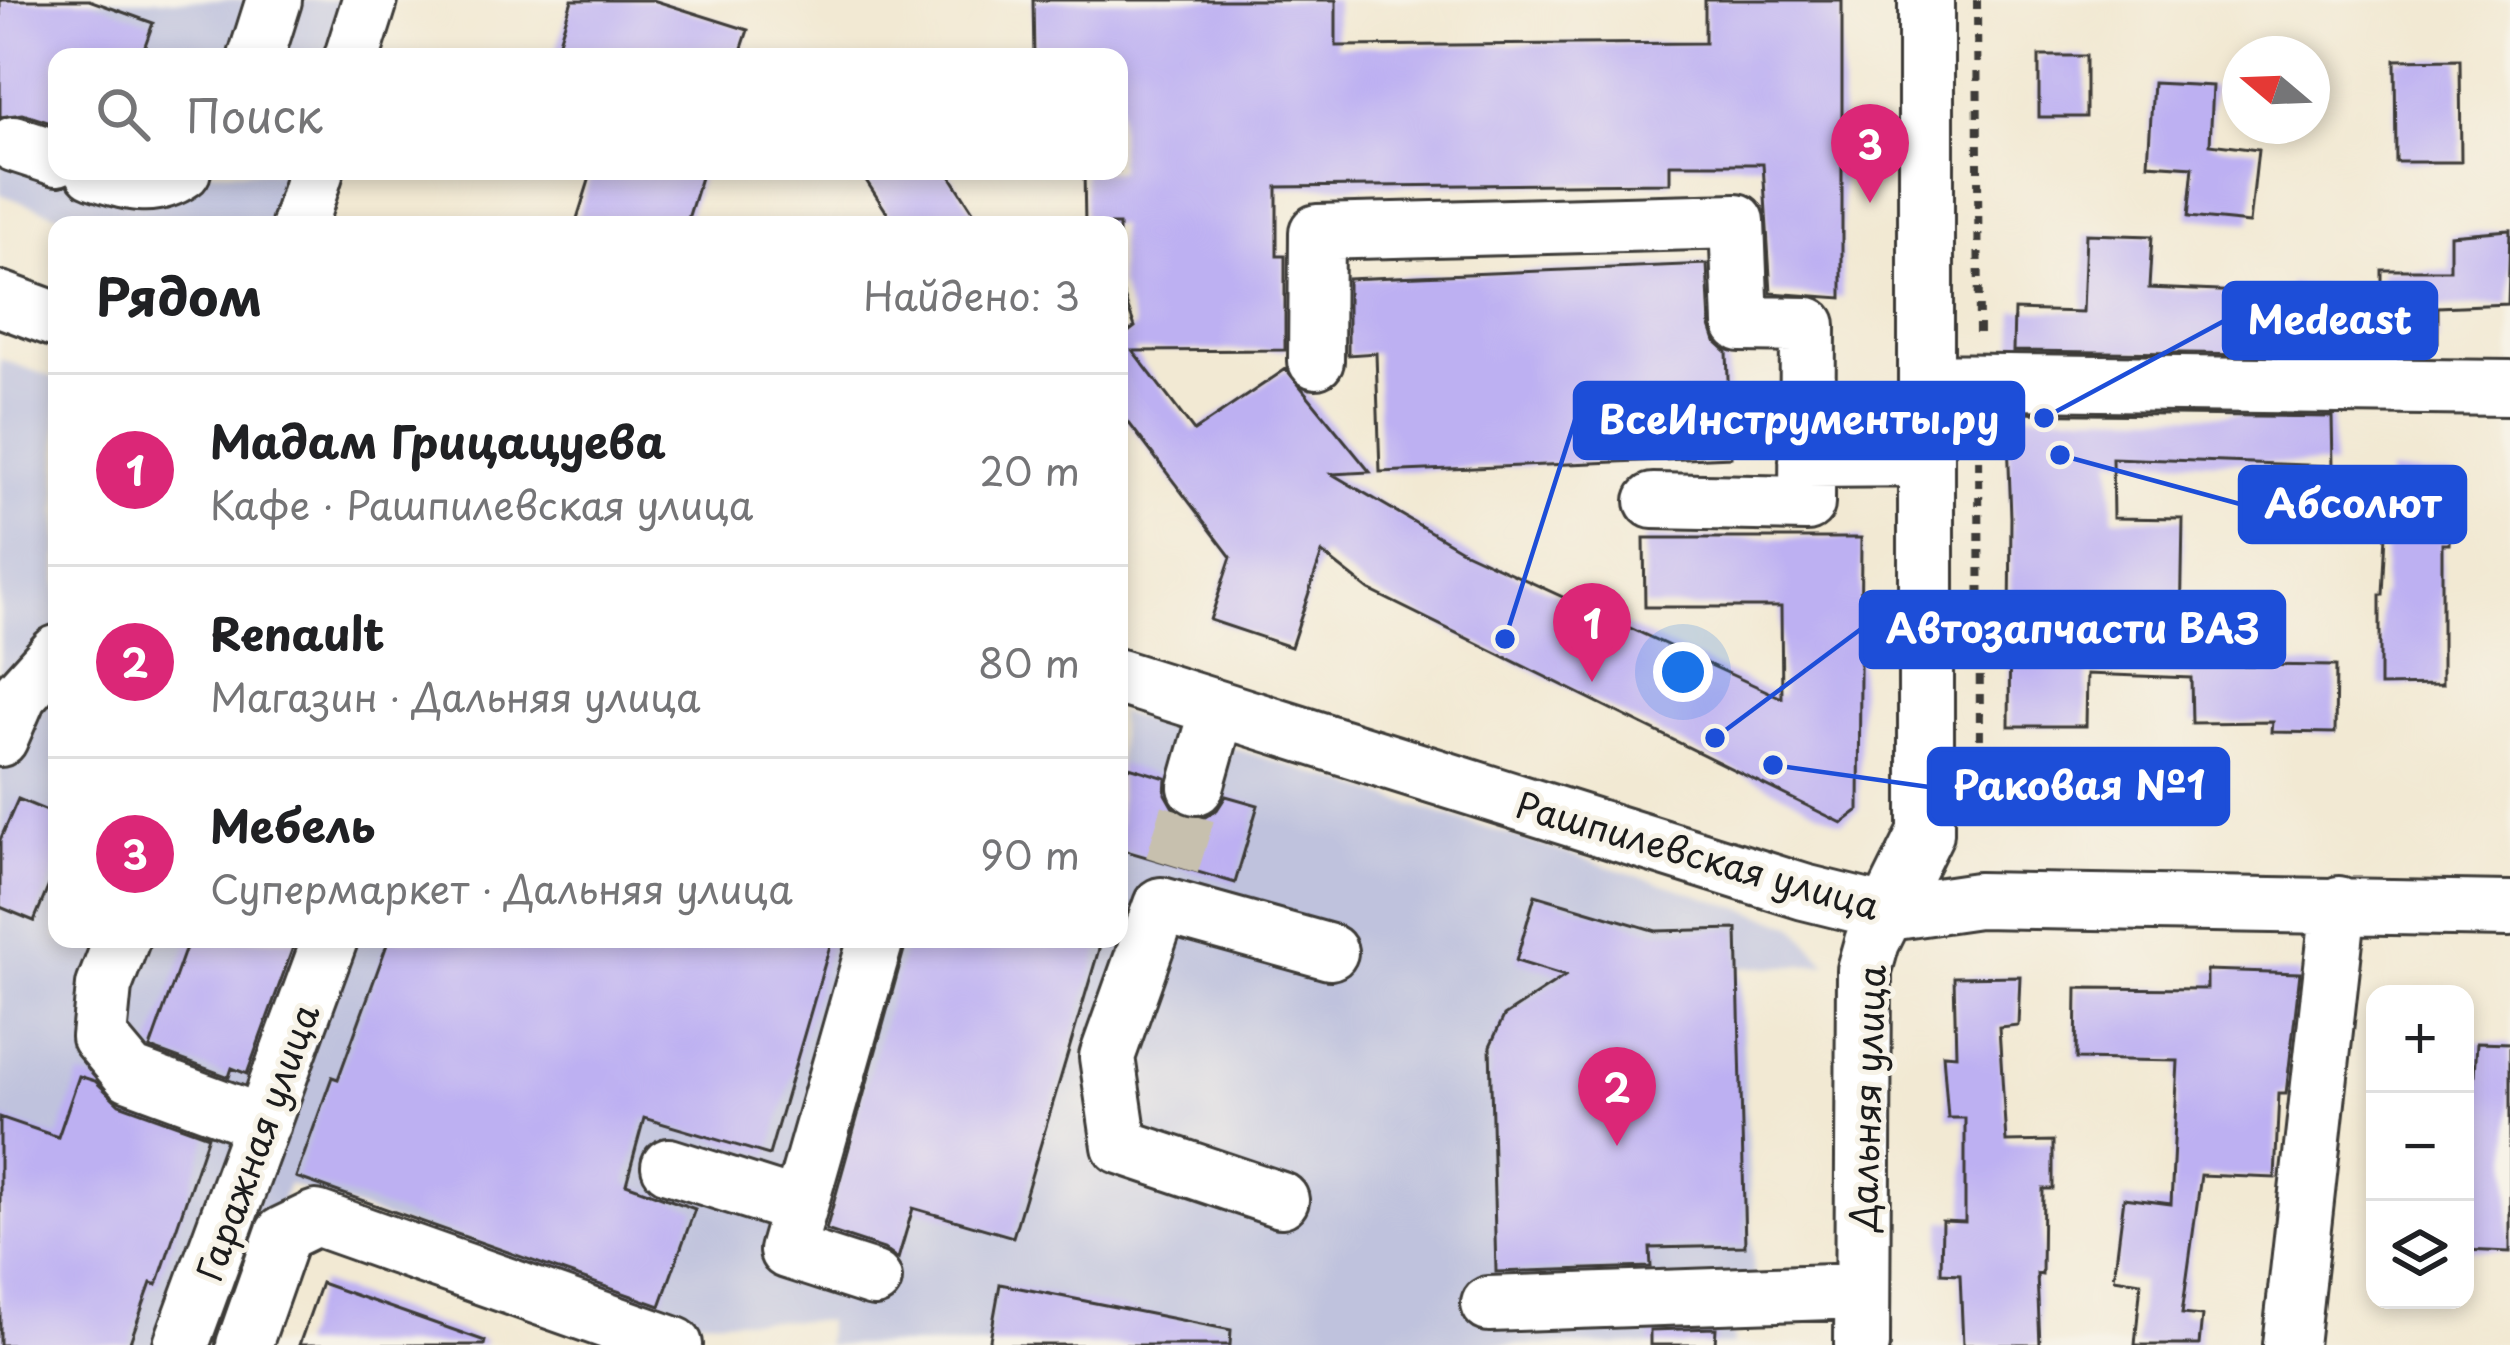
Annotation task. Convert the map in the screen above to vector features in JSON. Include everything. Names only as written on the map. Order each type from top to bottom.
[{"type":"street","points":[[259,48],[274,0]]},
{"type":"street","points":[[355,48],[370,0]]},
{"type":"street","name":"Дальняя улица","points":[[1862,1345],[1864,970],[1872,942],[1925,833],[1927,0]]},
{"type":"street","points":[[119,180],[136,186],[166,180]]},
{"type":"street","points":[[301,216],[313,180]]},
{"type":"street","points":[[1316,361],[1317,232],[1737,220],[1741,324],[1808,325],[1807,504],[1653,501]]},
{"type":"street","points":[[0,299],[48,317]]},
{"type":"street","points":[[1926,382],[2510,388]]},
{"type":"street","points":[[1808,460],[1926,459]]},
{"type":"street","points":[[0,739],[20,695],[48,662]]},
{"type":"street","name":"Рашпилевская улица","points":[[1128,680],[1804,892],[1889,913],[1978,900],[2510,909]]},
{"type":"street","points":[[1196,787],[1219,709]]},
{"type":"street","points":[[1281,1200],[1120,1146],[1107,1058],[1167,885],[1330,952]]},
{"type":"street","points":[[2290,1345],[2339,904]]},
{"type":"street","points":[[119,948],[104,986],[99,1037],[130,1074],[262,1123]]},
{"type":"street","name":"Гаражная улица","points":[[181,1345],[327,948]]},
{"type":"street","points":[[873,948],[787,1251],[874,1280]]},
{"type":"street","points":[[669,1166],[800,1207]]},
{"type":"street","points":[[229,1214],[283,1234]]},
{"type":"street","points":[[244,1345],[283,1234],[316,1218],[654,1341]]},
{"type":"street","points":[[1489,1304],[1862,1291]]},
{"type":"shaded area","points":[[0,0],[353,0],[338,48],[48,48],[48,180],[296,180],[285,216],[61,216],[0,194]]},
{"type":"shaded area","points":[[0,359],[48,376],[48,948],[1128,948],[1128,715],[1793,925],[1827,964],[1740,968],[1754,1282],[1733,1315],[1733,1345],[826,1345],[827,1321],[674,1319],[288,1184],[229,1345],[0,1345]]},
{"type":"building","points":[[0,0],[89,0],[153,23],[144,48],[48,48],[48,122],[23,114],[0,117]]},
{"type":"building","points":[[572,0],[653,0],[748,30],[742,48],[557,48]]},
{"type":"building","points":[[1033,0],[1336,0],[1336,46],[1705,43],[1705,0],[1842,0],[1842,298],[1771,293],[1763,164],[1670,164],[1670,183],[1277,187],[1277,256],[1285,256],[1285,350],[1133,351],[1194,431],[1286,369],[1370,472],[1332,474],[1465,552],[1782,698],[1781,607],[1645,607],[1644,538],[1861,538],[1859,810],[1842,823],[1369,590],[1322,553],[1291,647],[1210,620],[1231,557],[1128,422],[1128,332],[1135,327],[1128,308],[1128,216],[1085,216],[1084,180],[1128,180],[1128,48],[1034,48]]},
{"type":"building","points":[[2039,56],[2086,56],[2086,117],[2039,117]]},
{"type":"building","points":[[2460,59],[2461,162],[2396,162],[2395,60]]},
{"type":"building","points":[[2153,83],[2213,86],[2210,144],[2258,150],[2250,223],[2188,217],[2193,167],[2148,164]]},
{"type":"building","points":[[589,180],[700,180],[689,216],[578,216]]},
{"type":"building","points":[[866,180],[953,180],[976,216],[889,216]]},
{"type":"building","points":[[2510,230],[2508,304],[2438,307],[2438,343],[2333,346],[2265,341],[2265,354],[2013,351],[2014,310],[2083,312],[2086,234],[2152,236],[2149,288],[2288,294],[2289,283],[2382,290],[2382,270],[2450,270],[2450,235]]},
{"type":"building","points":[[1707,264],[1710,326],[1715,341],[1727,352],[1731,457],[1380,472],[1376,353],[1348,355],[1348,279]]},
{"type":"building","points":[[2007,413],[2332,417],[2333,466],[2112,458],[2113,518],[2183,519],[2181,631],[2240,628],[2241,665],[2336,666],[2335,733],[2272,732],[2273,722],[2192,723],[2191,678],[2087,674],[2086,726],[2009,726]]},
{"type":"building","points":[[2389,472],[2452,474],[2449,544],[2442,544],[2442,685],[2380,686],[2380,595]]},
{"type":"building","points":[[1128,767],[1166,778],[1165,794],[1173,808],[1189,818],[1217,810],[1226,796],[1258,805],[1235,883],[1128,852]]},
{"type":"building","points":[[18,799],[48,811],[48,888],[34,921],[0,907],[0,840]]},
{"type":"building","points":[[1535,895],[1656,931],[1737,929],[1745,1246],[1650,1248],[1651,1267],[1496,1272],[1490,1046],[1504,1016],[1565,976],[1516,961]]},
{"type":"building","points":[[186,948],[293,948],[247,1074],[232,1068],[229,1077],[150,1048]]},
{"type":"building","points":[[386,948],[829,948],[769,1155],[644,1118],[626,1184],[695,1209],[660,1306],[296,1177],[332,1077],[338,1079]]},
{"type":"building","points":[[904,948],[1099,948],[1013,1237],[913,1208],[898,1259],[884,1249],[826,1230]]},
{"type":"building","points":[[2207,970],[2300,973],[2286,1094],[2279,1094],[2275,1178],[2201,1175],[2182,1314],[2202,1316],[2199,1345],[2135,1345],[2141,1282],[2114,1278],[2124,1198],[2171,1204],[2178,1061],[2076,1059],[2077,988],[2207,989]]},
{"type":"building","points":[[2020,976],[2018,1025],[1999,1027],[2006,1142],[2053,1141],[2053,1189],[2043,1189],[2042,1275],[2037,1274],[2040,1345],[1963,1345],[1960,1274],[1941,1273],[1942,1221],[1965,1222],[1965,1118],[1948,1118],[1943,1054],[1956,1055],[1954,977]]},
{"type":"building","points":[[2477,1042],[2510,1043],[2510,1252],[2474,1250]]},
{"type":"building","points":[[79,1076],[95,1081],[119,1104],[208,1136],[157,1285],[151,1283],[129,1345],[0,1345],[0,1117],[58,1137]]},
{"type":"building","points":[[321,1283],[485,1341],[484,1345],[299,1345]]},
{"type":"building","points":[[1000,1284],[1231,1330],[1230,1345],[989,1345]]},
{"type":"building","points":[[1716,1328],[1715,1345],[1650,1345],[1650,1330]]},
{"type":"tunnel","points":[[1172,865],[1196,787]]},
{"type":"place","name":"Мебель","points":[[1870,203]]},
{"type":"place","name":"Medeast","points":[[2044,418]]},
{"type":"place","name":"Абсолют","points":[[2060,455]]},
{"type":"place","name":"ВсеИнструменты.ру","points":[[1505,639]]},
{"type":"place","name":"Мадам Грицацуева","points":[[1592,682]]},
{"type":"place","name":"Автозапчасти ВАЗ","points":[[1715,738]]},
{"type":"place","name":"Раковая №1","points":[[1773,765]]},
{"type":"place","name":"Renault","points":[[1617,1146]]}]
